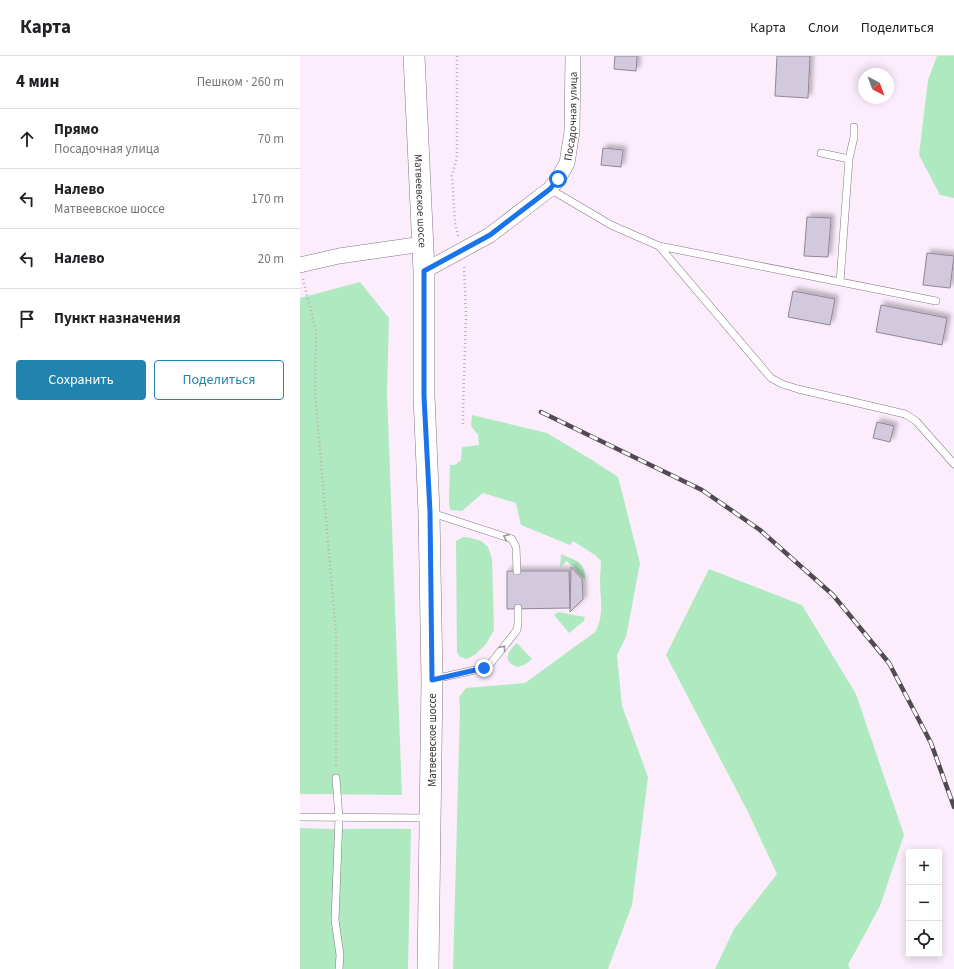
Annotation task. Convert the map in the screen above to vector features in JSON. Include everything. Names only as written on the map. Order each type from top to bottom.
[{"type":"main road","name":"Матвеевское шоссе","points":[[414,56],[424,271],[424,396],[430,512],[432,680],[428,969]]},
{"type":"street","name":"Посадочная улица","points":[[424,271],[490,235],[550,189],[558,179],[567,163],[572,132],[572,56]]},
{"type":"street","points":[[301,270],[339,256],[422,244]]},
{"type":"lane","points":[[840,282],[849,159],[854,137],[854,128]]},
{"type":"lane","points":[[821,153],[849,159]]},
{"type":"lane","points":[[550,189],[611,225],[659,246],[936,301]]},
{"type":"lane","points":[[659,246],[771,378],[782,384],[798,389],[905,414],[916,421],[954,464]]},
{"type":"lane","points":[[430,512],[512,539],[516,547],[517,571]]},
{"type":"lane","points":[[432,680],[484,668],[491,663],[517,630],[518,608]]},
{"type":"lane","points":[[336,778],[339,818],[335,920],[340,955],[340,969]]},
{"type":"lane","points":[[300,817],[431,818]]},
{"type":"path","points":[[301,270],[316,331],[315,392],[336,634],[336,778]]},
{"type":"green space","points":[[937,56],[954,56],[954,198],[940,195],[919,155],[928,80]]},
{"type":"green space","points":[[360,282],[389,318],[387,392],[402,795],[300,794],[300,298]]},
{"type":"green space","points":[[472,415],[547,433],[618,477],[640,563],[626,637],[617,655],[622,706],[648,777],[632,905],[608,969],[453,969],[460,709],[459,697],[466,688],[525,683],[595,632],[601,613],[601,561],[595,555],[573,541],[570,545],[521,525],[516,503],[483,493],[462,511],[450,510],[450,465],[455,465],[461,460],[462,447],[479,445],[478,435],[471,426]]},
{"type":"green space","points":[[463,537],[481,541],[488,547],[492,559],[494,630],[486,644],[476,654],[467,659],[460,657],[457,653],[456,541]]},
{"type":"green space","points":[[561,554],[579,562],[582,565],[585,580],[567,561],[560,567]]},
{"type":"green space","points":[[709,569],[802,605],[856,694],[904,835],[880,906],[848,965],[850,969],[715,969],[734,929],[777,874],[748,812],[666,655]]},
{"type":"green space","points":[[558,612],[585,617],[584,621],[569,633],[554,615]]},
{"type":"green space","points":[[517,643],[532,659],[526,664],[518,667],[509,662],[508,659],[511,649]]},
{"type":"green space","points":[[300,828],[411,829],[408,969],[300,969]]},
{"type":"building","points":[[615,56],[637,56],[636,71],[614,69]]},
{"type":"building","points":[[777,56],[810,56],[808,98],[775,96]]},
{"type":"building","points":[[603,148],[623,150],[621,167],[601,165]]},
{"type":"building","points":[[807,217],[831,218],[828,257],[804,256]]},
{"type":"building","points":[[927,253],[954,256],[950,288],[923,285]]},
{"type":"building","points":[[793,291],[835,299],[830,325],[788,317]]},
{"type":"building","points":[[881,305],[947,318],[942,345],[876,332]]},
{"type":"building","points":[[877,422],[894,426],[890,442],[873,438]]},
{"type":"building","points":[[571,567],[582,579],[583,599],[570,612]]},
{"type":"building","points":[[507,571],[569,571],[570,608],[507,609]]},
{"type":"railway","points":[[541,412],[702,490],[760,530],[833,595],[889,663],[931,743],[954,807]]},
{"type":"route","points":[[484,668],[432,680],[430,512],[424,396],[424,271],[490,235],[550,189],[558,179]]}]
